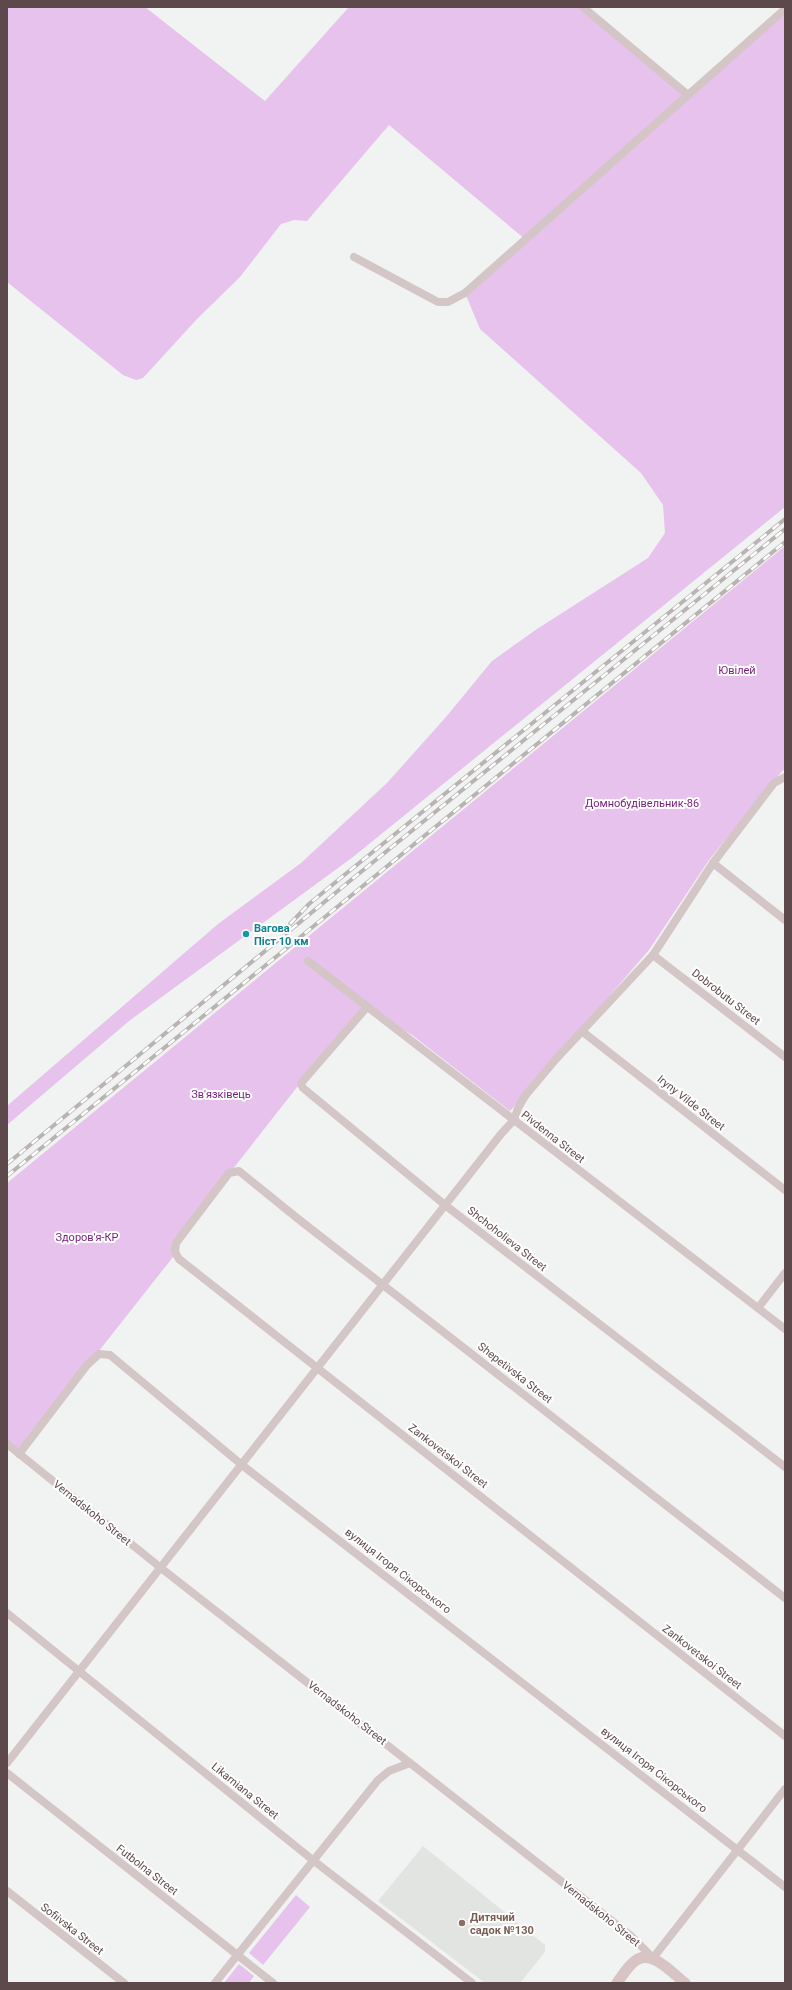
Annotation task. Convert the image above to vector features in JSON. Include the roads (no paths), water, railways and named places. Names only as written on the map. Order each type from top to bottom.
[{"type":"street","points":[[583,7],[688,95]]},
{"type":"street","points":[[354,256],[428,298],[438,302],[448,302],[465,293],[785,9]]},
{"type":"street","points":[[7,1763],[78,1671],[242,1465],[317,1367],[501,1134],[514,1120],[518,1108],[525,1096],[556,1059],[653,955],[713,863],[774,783],[785,777]]},
{"type":"street","points":[[713,863],[785,920]]},
{"type":"street","name":"Dobrobutu Street","points":[[653,955],[785,1057]]},
{"type":"street","name":"Pivdenna Street","points":[[308,961],[785,1329]]},
{"type":"street","name":"Shchoholieva Street","points":[[367,1007],[301,1084],[303,1088],[445,1206],[785,1467]]},
{"type":"street","name":"Iryny Vilde Street","points":[[582,1032],[785,1190]]},
{"type":"street","name":"Shepetivska Street","points":[[229,1173],[240,1171],[297,1218],[785,1598]]},
{"type":"street","name":"Zankovetskoi Street","points":[[229,1173],[176,1243],[174,1252],[179,1259],[785,1736]]},
{"type":"street","points":[[758,1308],[785,1273]]},
{"type":"street","name":"вулиця Ігоря Сікорського","points":[[19,1454],[87,1365],[95,1357],[103,1354],[110,1355],[242,1465],[651,1781],[785,1887]]},
{"type":"street","name":"Vernadskoho Street","points":[[7,1444],[161,1568],[631,1936],[653,1958],[685,1983]]},
{"type":"street","name":"Likarniana Street","points":[[7,1613],[314,1861],[472,1983]]},
{"type":"street","points":[[215,1983],[378,1780],[389,1771],[410,1763]]},
{"type":"street","name":"Futbolna Street","points":[[7,1773],[273,1983]]},
{"type":"street","points":[[617,1983],[633,1962],[638,1958],[653,1958],[785,1789]]},
{"type":"street","name":"Sofiivska Street","points":[[7,1891],[124,1983]]},
{"type":"railway","points":[[290,924],[309,904],[348,872],[785,519]]},
{"type":"railway","points":[[7,1164],[351,880],[785,529]]},
{"type":"railway","points":[[7,1176],[785,542]]},
{"type":"place","name":"Вагова Піст 10 км","points":[[246,934]]},
{"type":"place","name":"Дитячий садок №130","points":[[462,1923]]},
{"type":"park label","name":"Ювілей","points":[[737,670]]},
{"type":"park label","name":"Домнобудівельник-86","points":[[642,803]]},
{"type":"park label","name":"Зв'язківець","points":[[221,1094]]},
{"type":"park label","name":"Здоров'я-КР","points":[[87,1237]]}]
